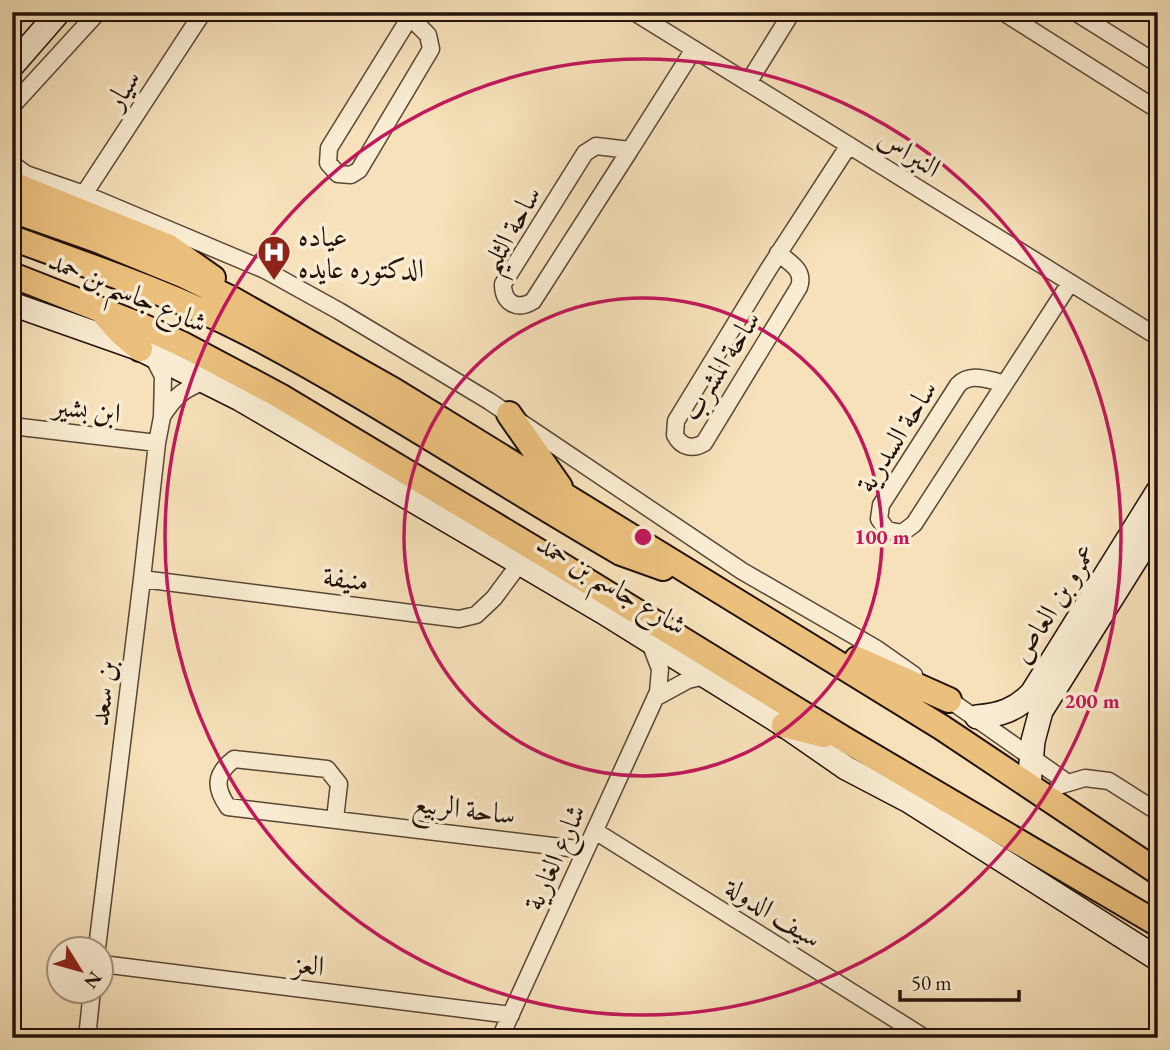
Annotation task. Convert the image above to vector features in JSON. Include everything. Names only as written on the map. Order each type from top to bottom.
[{"type":"main road","points":[[12,184],[169,247],[197,265],[232,299]]},
{"type":"main road","name":"شارع جاسم بن حمد","points":[[12,210],[185,276],[232,299],[393,390],[941,727],[1158,872]]},
{"type":"main road","points":[[12,238],[108,272],[247,333],[313,369],[621,553],[660,567],[692,574]]},
{"type":"main road","name":"شارع جاسم بن حمد","points":[[12,275],[184,345],[280,396],[586,580],[844,740],[1158,924]]},
{"type":"main road","points":[[102,311],[121,333],[146,354]]},
{"type":"main road","points":[[509,414],[569,499]]},
{"type":"main road","points":[[586,580],[603,612]]},
{"type":"main road","points":[[816,650],[851,656],[949,700]]},
{"type":"main road","points":[[784,724],[844,740]]},
{"type":"street","points":[[12,66],[59,12]]},
{"type":"street","points":[[12,106],[98,12]]},
{"type":"street","name":"سيار","points":[[84,194],[203,12]]},
{"type":"street","name":"النبراس","points":[[634,12],[1158,337]]},
{"type":"street","points":[[748,83],[792,12]]},
{"type":"street","points":[[1003,12],[1158,110]]},
{"type":"street","points":[[1075,12],[1158,64]]},
{"type":"street","points":[[411,15],[430,39],[429,55],[359,170],[351,175],[338,174],[328,163],[329,148],[411,15]]},
{"type":"street","name":"ساحة الثليم","points":[[630,150],[596,146],[585,153],[503,284],[505,297],[511,303],[520,306],[534,301],[630,150],[694,49]]},
{"type":"street","name":"ساحة المشرب","points":[[778,253],[799,271],[799,287],[704,443],[692,447],[684,445],[675,435],[676,421],[778,253],[849,145]]},
{"type":"street","points":[[12,164],[26,174],[84,194],[265,271],[339,311],[509,414],[742,570],[877,649],[1068,783]]},
{"type":"street","name":"ساحة السدرية","points":[[1003,383],[974,377],[962,380],[881,505],[878,514],[883,527],[897,533],[911,528],[1070,282]]},
{"type":"street","name":"شارع جاسم بن حمد","points":[[12,304],[146,354],[240,399],[603,612],[784,724],[846,768],[909,801],[1158,959]]},
{"type":"street","name":"بن سعد","points":[[99,934],[162,417],[163,376],[146,354]]},
{"type":"street","points":[[162,417],[174,397],[187,388],[206,381]]},
{"type":"street","name":"ابن بشير","points":[[12,426],[157,443]]},
{"type":"street","name":"عمرو بن العاص","points":[[1034,789],[1032,741],[1037,718],[1074,641],[1158,491]]},
{"type":"street","name":"عمرو بن العاص","points":[[977,717],[998,715],[1018,706],[1032,693],[1074,641],[1158,524]]},
{"type":"street","name":"منيفة","points":[[142,579],[459,619],[476,615],[494,598],[520,563]]},
{"type":"street","name":"شارع الغارية","points":[[500,1038],[655,698],[661,677],[650,643]]},
{"type":"street","points":[[655,698],[679,684],[705,676]]},
{"type":"street","name":"ساحة الربيع","points":[[335,819],[339,784],[327,769],[234,759],[223,767],[218,781],[220,796],[228,807],[586,850]]},
{"type":"street","points":[[1034,789],[1085,778],[1109,781],[1158,811]]},
{"type":"street","name":"سيف الدولة","points":[[595,831],[925,1038]]},
{"type":"street","name":"العز","points":[[116,966],[511,1016]]},
{"type":"street","points":[[87,1038],[91,1004]]},
{"type":"place","name":"عياده الدكتوره عايده","points":[[274,282]]}]
